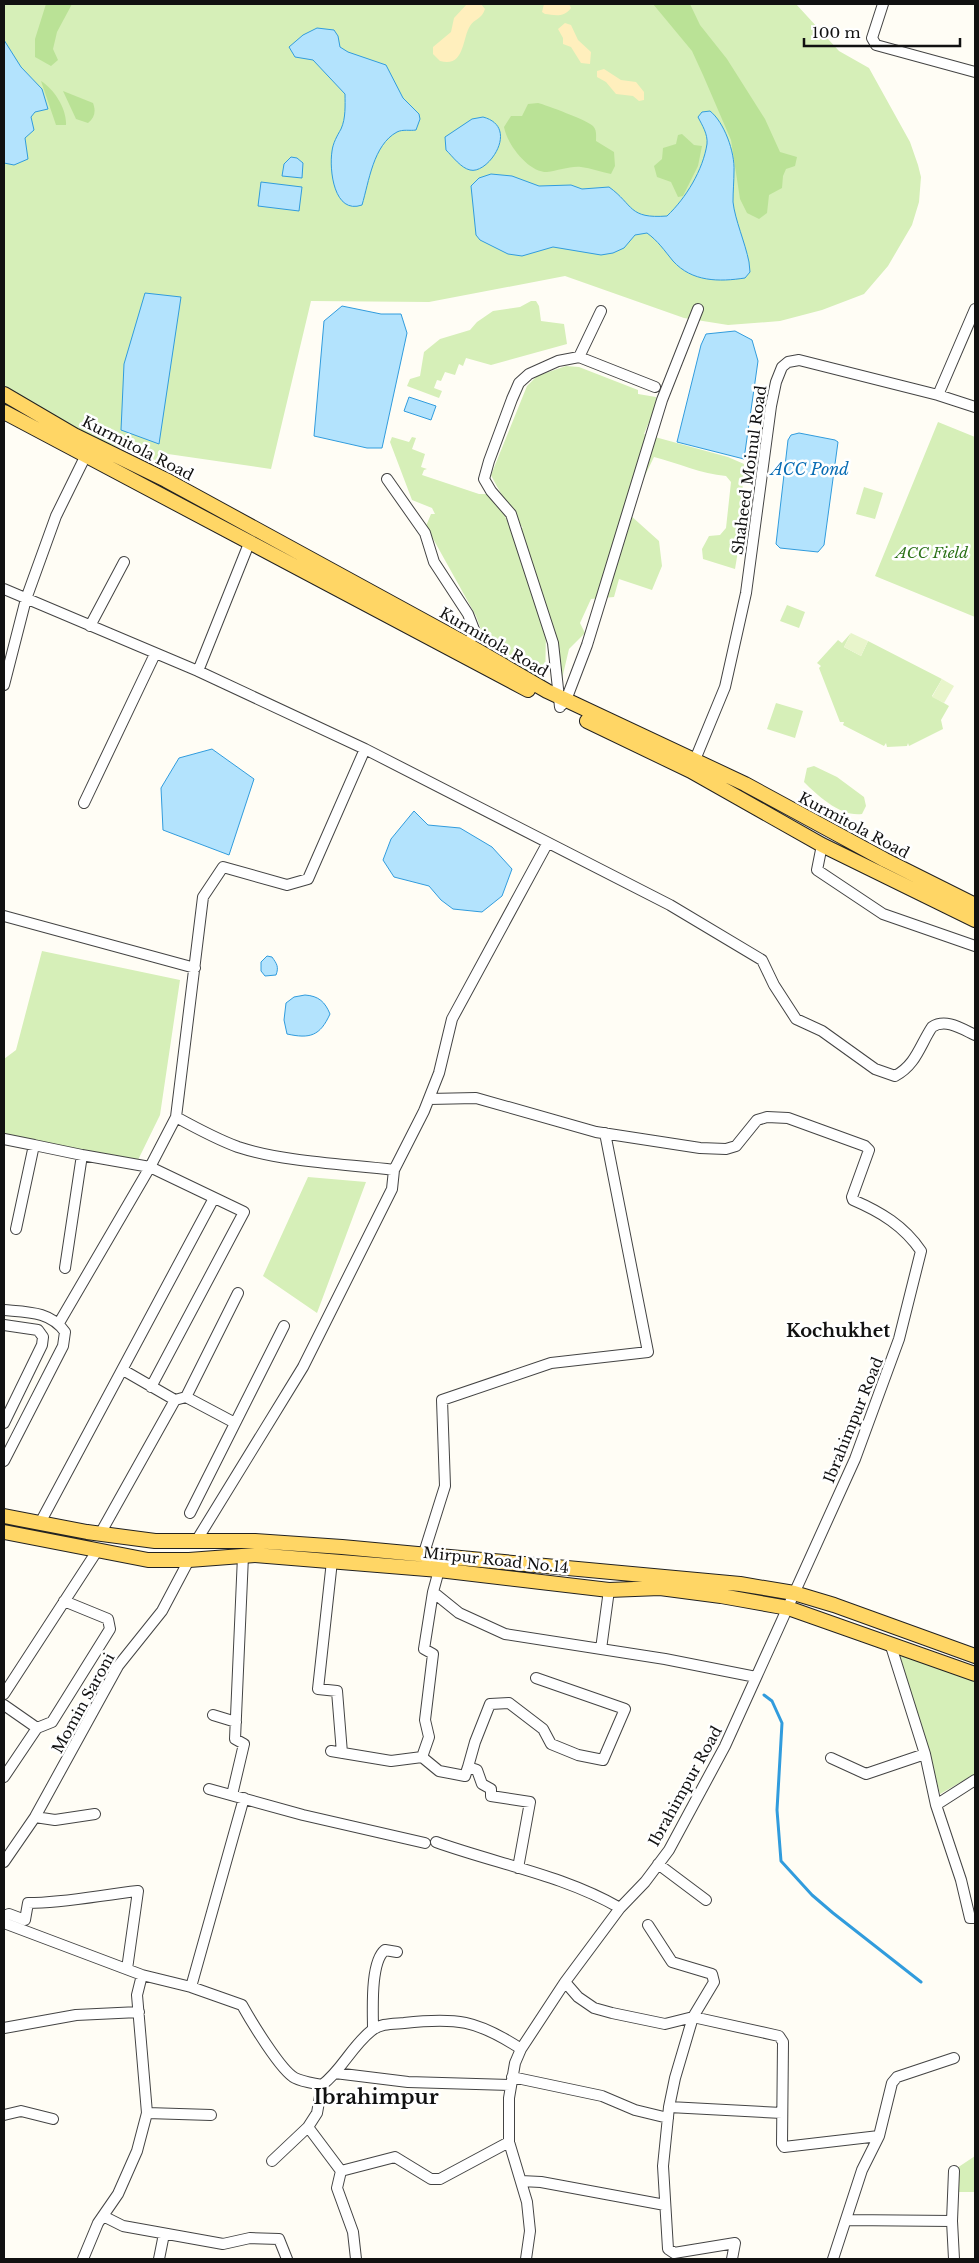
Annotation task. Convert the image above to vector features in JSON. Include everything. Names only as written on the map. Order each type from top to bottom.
[{"type":"main road","name":"Kurmitola Road","points":[[4,394],[74,435],[166,480],[464,650]]},
{"type":"main road","name":"Kurmitola Road","points":[[4,412],[561,701],[693,766],[822,845],[975,920]]},
{"type":"main road","name":"Kurmitola Road","points":[[693,766],[745,784],[884,860],[975,905]]},
{"type":"main road","name":"Mirpur Road No.14","points":[[4,1516],[100,1534],[155,1541],[195,1543],[255,1541],[740,1584],[794,1593],[834,1605],[975,1656]]},
{"type":"main road","name":"Mirpur Road No.14","points":[[4,1532],[148,1560],[189,1560],[243,1556],[439,1570],[609,1590],[660,1588],[788,1608],[975,1674]]},
{"type":"street","points":[[882,4],[872,38],[876,45],[975,72]]},
{"type":"street","points":[[561,701],[587,645],[662,400],[698,309]]},
{"type":"street","points":[[938,395],[975,310]]},
{"type":"street","points":[[579,357],[601,311]]},
{"type":"street","points":[[561,701],[553,643],[511,514],[491,491],[484,479],[489,461],[519,383],[529,374],[558,361],[579,357],[655,387]]},
{"type":"street","name":"Shaheed Moinul Road","points":[[693,766],[725,687],[746,593],[771,406],[782,367],[788,362],[799,360],[938,395],[975,407]]},
{"type":"street","points":[[4,685],[26,599],[56,516],[86,455]]},
{"type":"street","points":[[387,479],[425,533],[434,562],[468,614],[475,632],[464,650]]},
{"type":"street","points":[[198,671],[250,541]]},
{"type":"street","points":[[90,626],[124,562]]},
{"type":"street","points":[[4,589],[198,671],[366,749],[547,844],[670,905],[762,960],[774,986],[796,1019],[822,1031],[874,1069],[896,1076],[906,1070],[912,1064],[932,1027],[938,1023],[946,1023],[975,1035]]},
{"type":"street","points":[[84,803],[155,654]]},
{"type":"street","points":[[59,1323],[150,1167],[176,1117],[203,897],[222,867],[287,885],[308,879],[366,749]]},
{"type":"street","points":[[195,1543],[303,1367],[392,1189],[394,1170],[429,1099],[439,1073],[452,1019],[547,844]]},
{"type":"street","points":[[822,845],[817,870],[883,914],[975,946]]},
{"type":"street","points":[[4,916],[195,968]]},
{"type":"street","points":[[423,1556],[445,1486],[442,1400],[551,1362],[648,1352],[605,1134],[476,1098],[429,1099]]},
{"type":"street","points":[[176,1117],[215,1138],[241,1148],[308,1160],[394,1170]]},
{"type":"street","name":"Ibrahimpur Road","points":[[526,2259],[530,2231],[527,2202],[509,2142],[511,2081],[521,2049],[565,1982],[620,1908],[645,1882],[681,1832],[700,1796],[788,1608],[854,1459],[900,1339],[921,1251],[910,1235],[881,1212],[854,1200],[852,1197],[869,1150],[865,1146],[788,1118],[767,1117],[757,1120],[736,1146],[726,1149],[700,1148],[605,1134]]},
{"type":"street","points":[[4,1138],[34,1145],[17,1225],[34,1145],[82,1155],[75,1202]]},
{"type":"street","points":[[68,1249],[82,1155],[150,1167],[244,1212],[152,1387]]},
{"type":"street","points":[[40,1523],[214,1198]]},
{"type":"street","points":[[186,1397],[238,1293]]},
{"type":"street","points":[[4,1310],[44,1314],[59,1323],[65,1332],[63,1346],[4,1461]]},
{"type":"street","points":[[4,1325],[38,1330],[43,1337],[42,1345],[4,1423]]},
{"type":"street","points":[[190,1513],[284,1326]]},
{"type":"street","points":[[123,1370],[175,1400],[186,1397],[235,1423]]},
{"type":"street","points":[[100,1534],[175,1400]]},
{"type":"street","points":[[4,1694],[97,1551]]},
{"type":"street","points":[[232,1795],[244,1744],[235,1739],[243,1556]]},
{"type":"street","name":"Momin Saroni","points":[[4,1862],[35,1817],[118,1666],[162,1611],[189,1560]]},
{"type":"street","points":[[332,1561],[318,1689],[337,1691],[342,1753]]},
{"type":"street","points":[[422,1757],[429,1737],[425,1720],[433,1654],[424,1649],[433,1592],[439,1570]]},
{"type":"street","points":[[601,1649],[609,1590]]},
{"type":"street","points":[[433,1592],[459,1613],[506,1634],[756,1677]]},
{"type":"street","points":[[4,1777],[37,1728],[52,1722],[110,1629],[108,1620],[64,1601]]},
{"type":"street","points":[[890,1643],[924,1754],[936,1805],[961,1880],[970,1918],[975,1918]]},
{"type":"street","points":[[331,1751],[391,1762],[422,1757],[440,1771],[465,1776],[474,1742],[490,1704],[509,1703],[543,1729],[551,1744],[578,1755],[603,1760],[625,1709],[536,1678]]},
{"type":"street","points":[[4,1705],[37,1728]]},
{"type":"street","points":[[213,1715],[236,1722]]},
{"type":"street","points":[[831,1758],[866,1774],[924,1754]]},
{"type":"street","points":[[468,1767],[477,1770],[482,1784],[491,1789],[491,1796],[530,1802],[518,1868]]},
{"type":"street","points":[[936,1805],[975,1780]]},
{"type":"street","points":[[209,1789],[303,1815],[430,1843],[518,1868],[577,1886],[620,1908]]},
{"type":"street","points":[[191,1987],[244,1798]]},
{"type":"street","points":[[35,1817],[55,1820],[95,1814]]},
{"type":"street","points":[[658,1864],[706,1900]]},
{"type":"street","points":[[4,1916],[9,1914],[25,1920],[28,1902],[65,1902],[88,1897],[138,1891],[127,1970]]},
{"type":"street","points":[[4,1923],[127,1970],[191,1987],[242,2005],[254,2026],[294,2077],[322,2084]]},
{"type":"street","points":[[648,1925],[672,1962],[712,1974],[714,1982],[693,2017],[675,2078],[669,2112],[663,2166],[670,2252],[735,2243],[732,2259]]},
{"type":"street","points":[[373,2029],[373,1999],[378,1961],[385,1950],[397,1952]]},
{"type":"street","points":[[83,2259],[103,2216],[118,2194],[137,2151],[147,2113],[138,1995],[142,1975]]},
{"type":"street","points":[[565,1982],[578,1997],[594,2008],[612,2013],[665,2024],[693,2017],[782,2039],[782,2144],[784,2147],[879,2136]]},
{"type":"street","points":[[4,2028],[76,2015],[139,2012]]},
{"type":"street","points":[[272,2161],[308,2127],[317,2113],[322,2084],[335,2074],[350,2050],[373,2029],[386,2024],[448,2020],[475,2023],[498,2034],[521,2049]]},
{"type":"street","points":[[834,2259],[862,2170],[879,2136],[892,2083],[897,2077],[954,2058]]},
{"type":"street","points":[[335,2074],[408,2082],[511,2081],[602,2096],[635,2110],[669,2112],[782,2112]]},
{"type":"street","points":[[4,2115],[21,2111],[53,2119]]},
{"type":"street","points":[[147,2113],[211,2115]]},
{"type":"street","points":[[308,2127],[341,2171]]},
{"type":"street","points":[[341,2171],[395,2156],[431,2179],[440,2179],[509,2142]]},
{"type":"street","points":[[341,2171],[337,2188],[352,2232],[356,2259]]},
{"type":"street","points":[[954,2171],[952,2221],[954,2259]]},
{"type":"street","points":[[520,2181],[541,2182],[665,2205]]},
{"type":"street","points":[[103,2216],[123,2226],[223,2244],[250,2238],[276,2238],[281,2240],[287,2259]]},
{"type":"street","points":[[846,2220],[952,2221]]},
{"type":"street","points":[[159,2259],[164,2234]]},
{"type":"green space","points":[[4,4],[796,4],[839,51],[869,68],[910,142],[921,177],[919,202],[912,225],[888,266],[864,294],[822,310],[780,321],[728,325],[684,318],[565,276],[429,302],[311,301],[271,469],[168,454],[159,463],[69,428],[4,385]]},
{"type":"green space","points":[[46,4],[72,4],[57,32],[53,49],[58,60],[51,66],[35,57],[35,39]]},
{"type":"green space","points":[[653,4],[690,4],[700,25],[727,59],[765,119],[780,152],[797,157],[795,166],[786,169],[782,188],[769,195],[767,213],[759,219],[747,213],[740,199],[731,140],[692,51]]},
{"type":"green space","points":[[41,81],[51,89],[59,100],[66,119],[66,125],[56,125]]},
{"type":"green space","points":[[63,91],[93,103],[94,114],[88,123],[76,119]]},
{"type":"green space","points":[[538,103],[576,117],[593,126],[596,131],[596,141],[614,152],[615,166],[611,174],[581,167],[547,172],[540,171],[526,162],[514,149],[504,127],[511,116],[522,116],[528,104]]},
{"type":"green space","points":[[682,134],[694,145],[702,146],[698,166],[683,196],[678,197],[671,182],[657,177],[654,166],[662,159],[663,148],[676,144],[678,135]]},
{"type":"green space","points":[[531,301],[536,301],[539,306],[541,321],[564,324],[567,344],[491,365],[466,358],[463,366],[459,364],[455,375],[445,372],[441,381],[437,380],[434,388],[442,391],[439,398],[407,386],[410,379],[420,376],[424,352],[440,339],[470,330],[477,322],[493,311],[520,307]]},
{"type":"green space","points":[[566,366],[579,367],[638,390],[638,394],[656,397],[657,403],[644,434],[728,457],[744,464],[739,545],[735,569],[703,559],[702,549],[709,536],[720,535],[726,528],[731,482],[726,476],[699,471],[654,457],[637,492],[630,515],[659,541],[662,566],[652,590],[619,579],[614,597],[591,599],[580,623],[585,633],[569,649],[561,683],[554,628],[550,627],[546,631],[545,686],[489,651],[476,616],[426,526],[431,514],[435,514],[432,508],[412,500],[390,442],[392,437],[409,442],[412,437],[416,438],[412,449],[425,454],[421,467],[427,469],[424,470],[422,475],[479,494],[490,494],[503,511],[509,525],[523,528],[491,475],[527,386],[537,376]]},
{"type":"green space","name":"ACC Field","points":[[938,422],[975,437],[975,617],[875,576]]},
{"type":"green space","points":[[864,487],[883,493],[875,519],[856,514]]},
{"type":"green space","points":[[787,605],[805,612],[799,628],[780,621]]},
{"type":"green space","points":[[851,633],[844,647],[861,656],[868,641],[942,679],[932,696],[949,706],[941,720],[943,729],[909,746],[908,743],[907,746],[887,747],[886,743],[884,746],[843,725],[844,722],[840,722],[819,668],[821,666],[817,663],[838,640],[842,643]]},
{"type":"green space","points":[[851,633],[868,641],[861,656],[844,647]]},
{"type":"green space","points":[[942,679],[954,686],[944,703],[932,697]]},
{"type":"green space","points":[[776,703],[803,711],[795,738],[767,729]]},
{"type":"green space","points":[[814,766],[837,777],[864,797],[866,806],[862,814],[854,814],[838,809],[804,782],[807,768]]},
{"type":"green space","points":[[42,951],[180,980],[160,1115],[138,1160],[4,1135],[4,1059],[16,1050]]},
{"type":"green space","points":[[308,1177],[366,1182],[317,1313],[263,1276]]},
{"type":"green space","points":[[894,1648],[975,1678],[975,1774],[940,1794],[923,1729]]},
{"type":"green space","points":[[975,2156],[975,2192],[955,2192],[957,2168]]},
{"type":"sand","points":[[467,4],[481,4],[485,9],[467,31],[458,56],[448,62],[440,61],[433,54],[433,47],[451,32],[454,18]]},
{"type":"sand","points":[[544,4],[569,4],[571,8],[562,15],[545,14],[542,12]]},
{"type":"sand","points":[[565,23],[571,25],[578,40],[591,52],[590,64],[581,63],[571,47],[563,44],[563,38],[558,29]]},
{"type":"sand","points":[[604,69],[621,80],[636,82],[644,92],[644,100],[639,101],[633,96],[616,94],[606,82],[597,77],[597,71]]},
{"type":"water","points":[[317,28],[334,30],[338,36],[340,47],[348,52],[386,65],[403,98],[419,114],[420,119],[416,130],[397,132],[382,146],[373,165],[362,205],[353,206],[345,203],[339,197],[335,189],[331,169],[334,142],[344,120],[345,94],[313,60],[295,57],[289,47],[303,35]]},
{"type":"water","points":[[4,40],[21,67],[42,89],[48,109],[35,112],[31,117],[34,130],[25,138],[28,159],[14,165],[4,163]]},
{"type":"water","points":[[710,111],[720,122],[728,138],[733,155],[733,202],[750,272],[745,278],[716,280],[697,277],[680,268],[658,242],[647,233],[635,235],[624,248],[613,253],[601,255],[553,247],[522,256],[508,254],[480,240],[476,235],[471,186],[479,178],[491,174],[512,176],[539,186],[571,185],[582,189],[609,187],[638,213],[667,216],[681,201],[693,183],[702,164],[707,137],[698,117],[702,112]]},
{"type":"water","points":[[483,117],[494,122],[500,130],[498,149],[485,165],[477,170],[470,170],[460,165],[446,150],[445,137],[472,119]]},
{"type":"water","points":[[291,157],[297,158],[303,163],[302,178],[282,176],[284,164]]},
{"type":"water","points":[[261,182],[302,187],[299,211],[258,206]]},
{"type":"water","points":[[145,293],[181,297],[159,444],[121,430],[124,364]]},
{"type":"water","points":[[342,306],[381,314],[401,314],[407,333],[382,448],[367,448],[314,436],[324,321]]},
{"type":"water","points":[[735,331],[752,340],[758,361],[744,459],[677,442],[701,345],[706,334]]},
{"type":"water","points":[[409,397],[436,406],[431,420],[404,411]]},
{"type":"water","name":"ACC Pond","points":[[799,433],[838,442],[824,545],[818,552],[780,548],[776,544],[788,440],[791,435]]},
{"type":"water","points":[[212,749],[254,779],[229,855],[163,830],[161,788],[179,758]]},
{"type":"water","points":[[414,811],[428,825],[460,828],[492,847],[512,869],[502,896],[482,912],[453,909],[441,900],[429,886],[394,877],[383,860],[391,839]]},
{"type":"water","points":[[267,956],[272,957],[276,964],[276,975],[265,976],[261,971],[261,962]]},
{"type":"water","points":[[305,995],[321,1000],[330,1014],[322,1027],[313,1034],[302,1036],[287,1034],[284,1020],[286,1003],[294,997]]},
{"type":"waterway","points":[[764,1695],[772,1701],[782,1723],[777,1810],[781,1861],[812,1895],[921,1982]]},
{"type":"district","name":"Kochukhet","points":[[838,1331]]},
{"type":"district","name":"Ibrahimpur","points":[[376,2097]]}]
